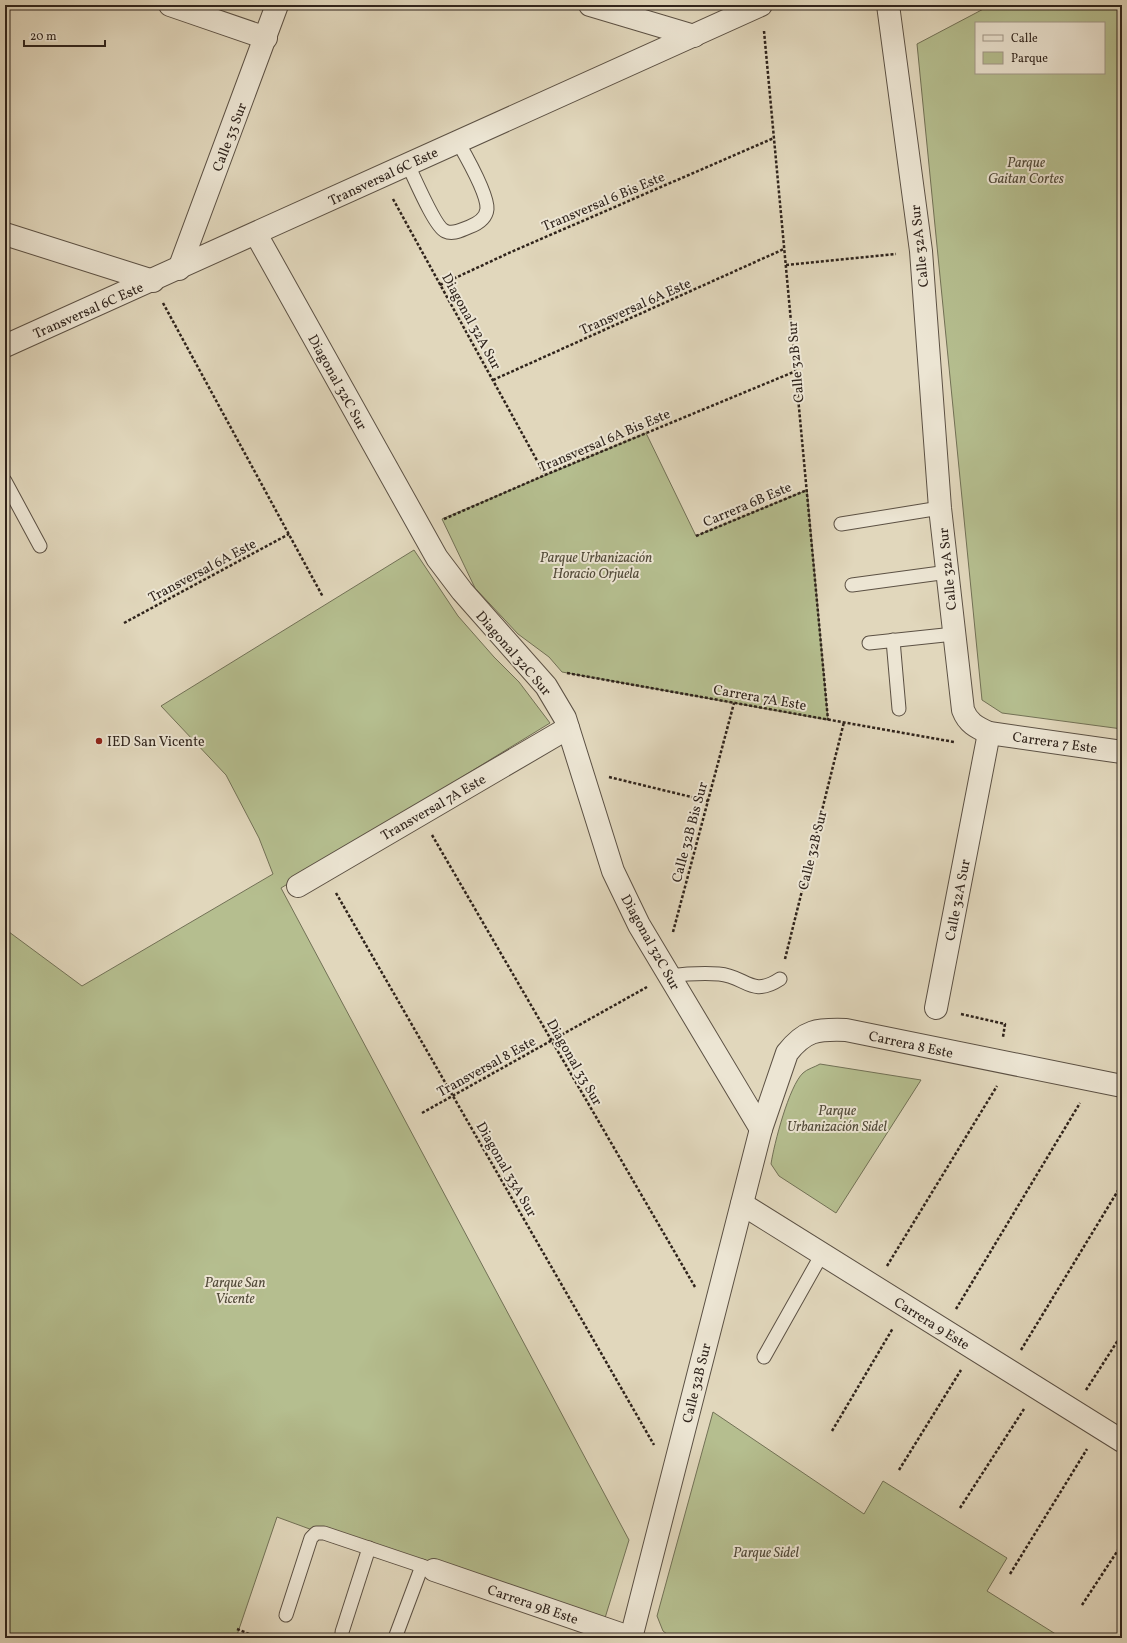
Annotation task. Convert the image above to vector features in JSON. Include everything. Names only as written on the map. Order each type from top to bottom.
[{"type":"street","points":[[170,5],[266,38]]},
{"type":"street","name":"Calle 33 Sur","points":[[179,269],[277,5]]},
{"type":"street","points":[[590,5],[694,36]]},
{"type":"street","name":"Transversal 6C Este","points":[[5,346],[179,269],[761,5]]},
{"type":"street","name":"Calle 32A Sur","points":[[888,5],[921,251],[940,508],[963,710],[972,724],[988,740],[936,1008]]},
{"type":"street","points":[[5,234],[152,281]]},
{"type":"street","name":"Diagonal 32C Sur","points":[[256,234],[420,529],[438,558],[462,591],[546,686],[565,718],[613,871],[639,925],[761,1129]]},
{"type":"street","name":"Transversal 7A Este","points":[[298,886],[568,728]]},
{"type":"street","name":"Carrera 7 Este","points":[[988,740],[1122,752]]},
{"type":"street","name":"Carrera 8 Este","points":[[761,1129],[787,1053],[802,1036],[812,1031],[846,1030],[1122,1086]]},
{"type":"street","name":"Calle 32B Sur","points":[[632,1638],[761,1129]]},
{"type":"street","name":"Carrera 9 Este","points":[[742,1204],[1122,1441]]},
{"type":"street","name":"Carrera 9B Este","points":[[428,1568],[632,1638]]},
{"type":"lane","points":[[408,165],[437,223],[445,231],[454,233],[470,227],[483,219],[487,210],[486,199],[458,142]]},
{"type":"lane","points":[[5,481],[40,546]]},
{"type":"lane","points":[[841,524],[940,508]]},
{"type":"lane","points":[[852,585],[948,572]]},
{"type":"lane","points":[[869,643],[954,634]]},
{"type":"lane","points":[[893,640],[899,709]]},
{"type":"lane","points":[[666,971],[721,974],[756,987],[764,988],[780,978]]},
{"type":"lane","points":[[764,1357],[822,1254]]},
{"type":"lane","points":[[286,1615],[311,1538],[316,1533],[324,1533],[428,1568],[395,1638]]},
{"type":"lane","points":[[342,1632],[369,1548]]},
{"type":"path","name":"Calle 32B Sur","points":[[761,5],[828,720]]},
{"type":"path","name":"Transversal 6 Bis Este","points":[[440,285],[511,252],[774,138]]},
{"type":"path","name":"Diagonal 32A Sur","points":[[382,177],[545,475]]},
{"type":"path","name":"Transversal 6A Este","points":[[493,380],[784,249]]},
{"type":"path","points":[[786,265],[921,251]]},
{"type":"path","points":[[152,281],[323,597]]},
{"type":"path","name":"Transversal 6A Bis Este","points":[[420,529],[545,475],[796,371]]},
{"type":"path","name":"Carrera 6B Este","points":[[696,536],[807,490]]},
{"type":"path","name":"Transversal 6A Este","points":[[124,623],[289,534]]},
{"type":"path","name":"Carrera 7A Este","points":[[529,666],[828,720],[988,740]]},
{"type":"path","name":"Calle 32B Bis Sur","points":[[666,971],[734,703]]},
{"type":"path","name":"Calle 32B Sur","points":[[780,978],[844,722]]},
{"type":"path","points":[[581,770],[708,802]]},
{"type":"path","name":"Diagonal 33 Sur","points":[[420,815],[713,1319]]},
{"type":"path","name":"Diagonal 33A Sur","points":[[324,871],[672,1477]]},
{"type":"path","name":"Transversal 8 Este","points":[[422,1113],[643,989]]},
{"type":"path","points":[[874,1287],[1005,1062],[1005,1024],[936,1008]]},
{"type":"path","points":[[944,1330],[1094,1080]]},
{"type":"path","points":[[1008,1371],[1122,1184]]},
{"type":"path","points":[[832,1431],[905,1306]]},
{"type":"path","points":[[1073,1411],[1122,1334]]},
{"type":"path","points":[[899,1470],[974,1349]]},
{"type":"path","points":[[960,1508],[1038,1389]]},
{"type":"path","points":[[1010,1574],[1100,1428]]},
{"type":"path","points":[[1082,1605],[1122,1544]]},
{"type":"path","points":[[237,1629],[259,1638]]},
{"type":"green space","name":"Parque Gaitan Cortes","points":[[991,5],[1122,5],[1122,729],[1002,713],[982,700],[917,44]]},
{"type":"green space","name":"Parque Urbanización Horacio Orjuela","points":[[646,433],[696,536],[807,490],[828,720],[562,672],[549,657],[518,634],[475,588],[442,519]]},
{"type":"green space","name":"Parque San Vicente","points":[[414,550],[458,616],[494,657],[519,682],[550,723],[281,888],[629,1540],[605,1618],[435,1575],[277,1517],[236,1638],[5,1638],[5,929],[82,986],[273,874],[259,838],[226,775],[161,706]]},
{"type":"green space","name":"Parque Urbanización Sidel","points":[[820,1064],[921,1080],[836,1213],[779,1176],[771,1164],[775,1143],[793,1090],[803,1073]]},
{"type":"green space","name":"Parque Sidel","points":[[713,1412],[864,1514],[883,1481],[1007,1558],[987,1591],[1062,1638],[672,1638],[663,1631],[657,1616]]},
{"type":"place","name":"IED San Vicente","points":[[99,741]]}]
